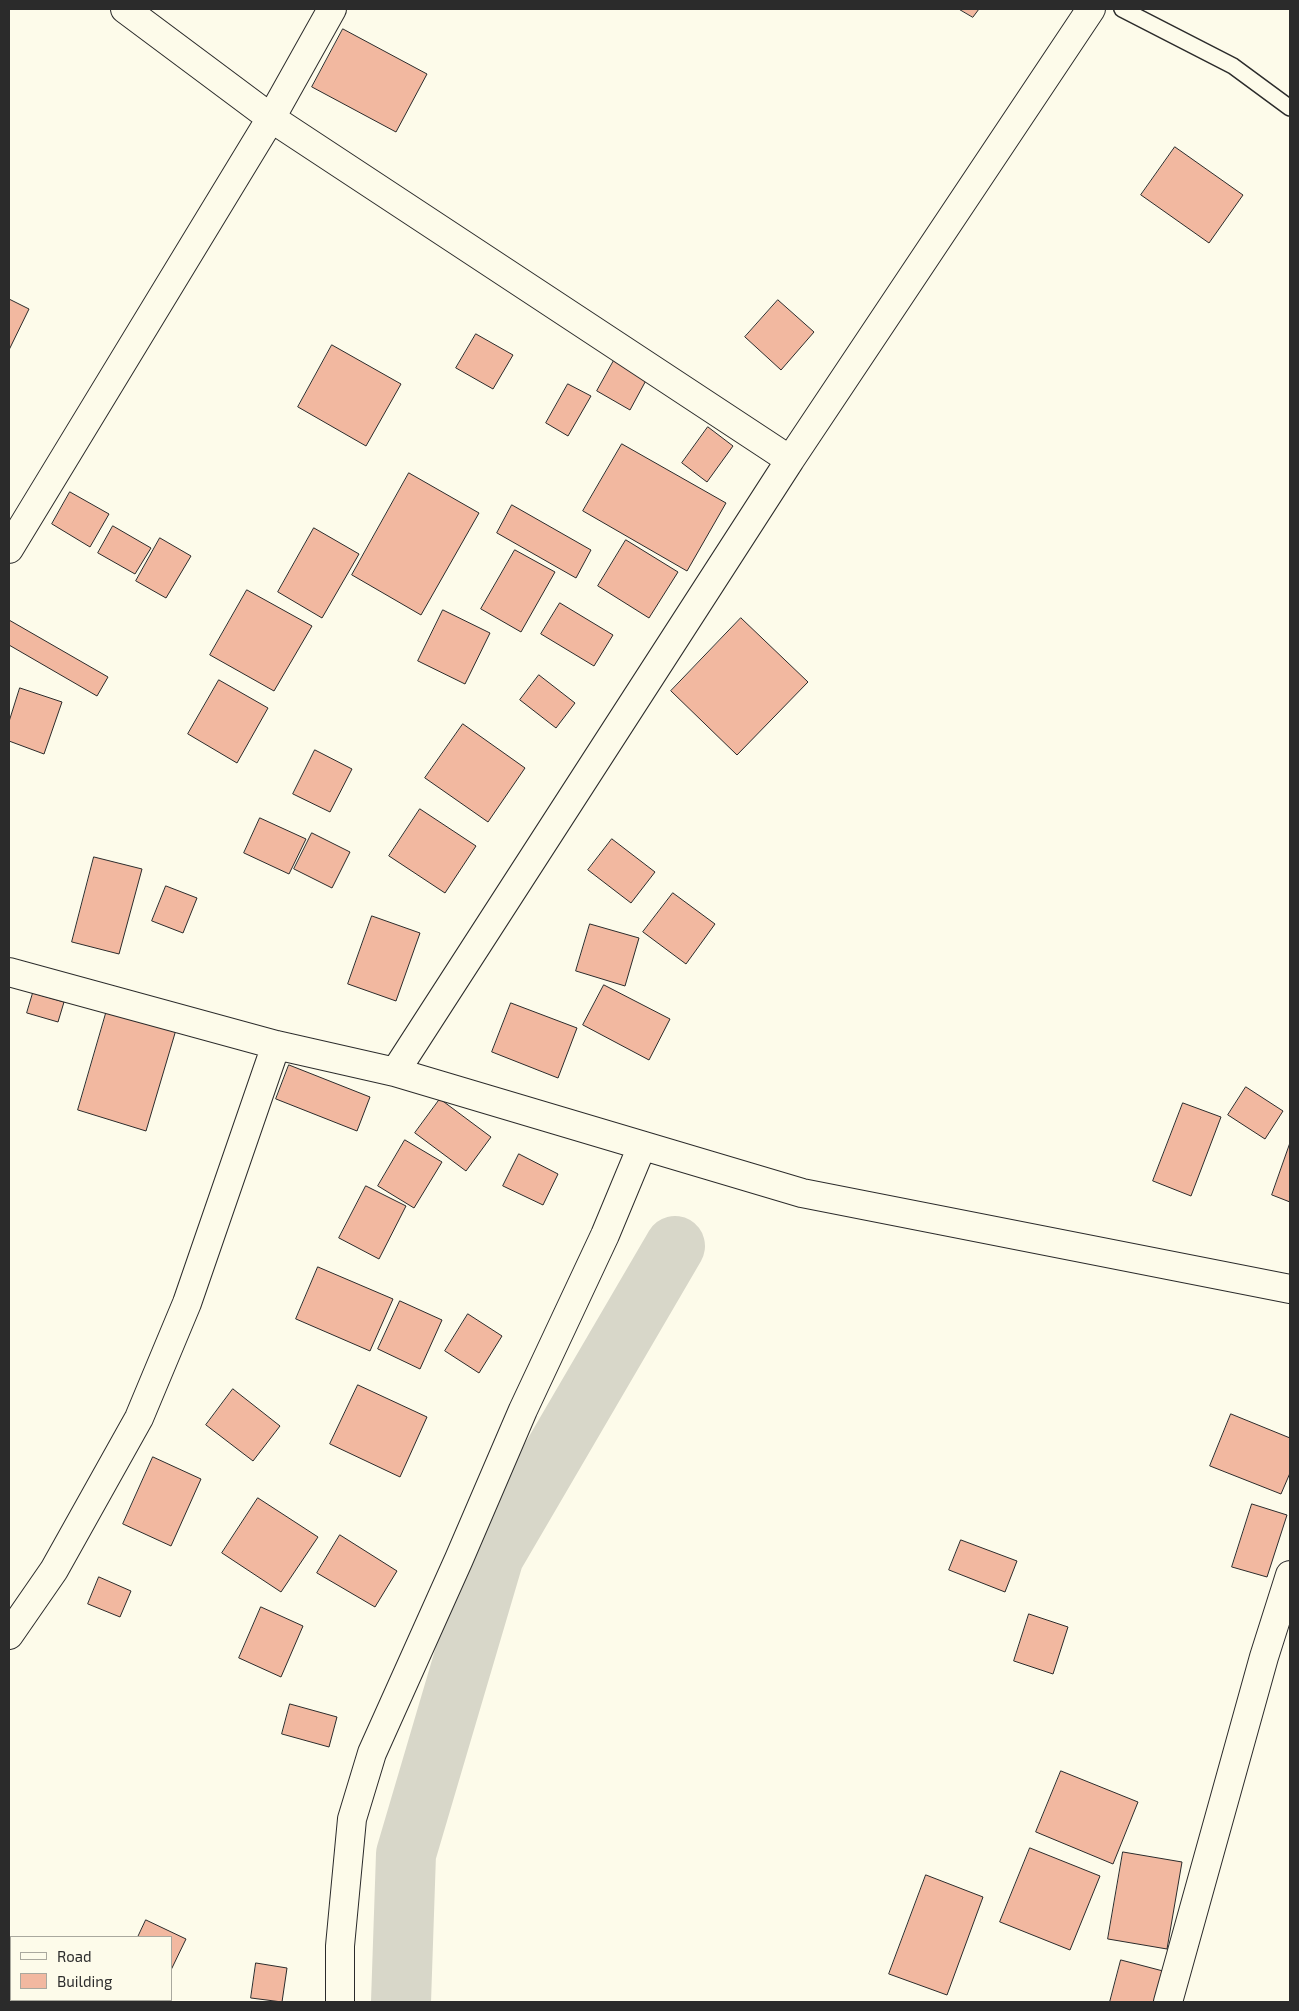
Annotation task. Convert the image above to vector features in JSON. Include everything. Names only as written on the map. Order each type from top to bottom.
[{"type":"street","points":[[125,9],[271,118],[790,460]]},
{"type":"street","points":[[9,549],[271,118],[332,9]]},
{"type":"street","points":[[394,1072],[790,460],[1091,9]]},
{"type":"street","points":[[9,972],[276,1045],[394,1072],[802,1193],[1290,1289]]},
{"type":"street","points":[[9,1635],[54,1570],[139,1418],[187,1303],[276,1045]]},
{"type":"street","points":[[340,2002],[340,1946],[352,1819],[372,1753],[523,1410],[605,1235],[642,1146]]},
{"type":"street","points":[[1168,2002],[1264,1657],[1290,1575]]},
{"type":"lane","points":[[1122,9],[1233,66],[1290,108]]},
{"type":"building","points":[[959,9],[979,9],[973,17]]},
{"type":"building","points":[[343,29],[427,74],[396,132],[312,87]]},
{"type":"building","points":[[1175,147],[1243,195],[1209,243],[1141,195]]},
{"type":"building","points":[[9,299],[29,309],[9,350]]},
{"type":"building","points":[[778,300],[814,332],[781,370],[745,337]]},
{"type":"building","points":[[476,334],[513,355],[493,389],[456,368]]},
{"type":"building","points":[[332,345],[401,384],[366,446],[298,407]]},
{"type":"building","points":[[617,355],[650,373],[630,410],[597,391]]},
{"type":"building","points":[[568,384],[591,396],[568,436],[546,423]]},
{"type":"building","points":[[708,427],[733,446],[707,482],[682,463]]},
{"type":"building","points":[[622,444],[726,503],[687,571],[583,511]]},
{"type":"building","points":[[409,473],[479,513],[421,615],[352,575]]},
{"type":"building","points":[[70,492],[109,514],[90,547],[52,524]]},
{"type":"building","points":[[512,505],[591,550],[576,578],[497,533]]},
{"type":"building","points":[[113,526],[151,548],[135,574],[98,553]]},
{"type":"building","points":[[314,528],[359,554],[322,618],[278,592]]},
{"type":"building","points":[[160,538],[191,556],[166,598],[136,581]]},
{"type":"building","points":[[626,540],[678,572],[649,618],[598,586]]},
{"type":"building","points":[[515,550],[555,572],[521,632],[481,609]]},
{"type":"building","points":[[247,590],[312,626],[274,691],[210,655]]},
{"type":"building","points":[[560,603],[613,635],[594,666],[541,634]]},
{"type":"building","points":[[443,610],[490,633],[465,684],[418,661]]},
{"type":"building","points":[[741,618],[808,682],[737,755],[671,691]]},
{"type":"building","points":[[9,620],[108,677],[97,696],[9,645]]},
{"type":"building","points":[[539,675],[575,703],[556,728],[520,700]]},
{"type":"building","points":[[219,680],[268,708],[237,763],[188,734]]},
{"type":"building","points":[[20,688],[62,702],[44,754],[9,741],[9,722]]},
{"type":"building","points":[[463,724],[525,768],[488,822],[425,778]]},
{"type":"building","points":[[315,750],[352,769],[330,812],[293,794]]},
{"type":"building","points":[[420,809],[476,846],[445,893],[389,856]]},
{"type":"building","points":[[260,818],[306,839],[289,874],[244,853]]},
{"type":"building","points":[[312,833],[350,852],[332,888],[294,869]]},
{"type":"building","points":[[612,839],[655,872],[631,903],[588,870]]},
{"type":"building","points":[[94,857],[142,869],[119,954],[72,942]]},
{"type":"building","points":[[166,886],[197,898],[183,933],[152,921]]},
{"type":"building","points":[[673,893],[715,924],[686,964],[643,932]]},
{"type":"building","points":[[372,916],[420,933],[396,1001],[348,984]]},
{"type":"building","points":[[590,924],[639,938],[625,986],[576,971]]},
{"type":"building","points":[[604,985],[670,1019],[649,1060],[583,1025]]},
{"type":"building","points":[[33,993],[64,1002],[58,1022],[27,1013]]},
{"type":"building","points":[[109,1003],[178,1023],[146,1131],[78,1110]]},
{"type":"building","points":[[511,1003],[577,1028],[558,1078],[492,1052]]},
{"type":"building","points":[[289,1065],[370,1097],[357,1131],[276,1099]]},
{"type":"building","points":[[1246,1087],[1283,1111],[1265,1139],[1228,1115]]},
{"type":"building","points":[[440,1099],[491,1137],[466,1171],[415,1133]]},
{"type":"building","points":[[1183,1103],[1221,1117],[1191,1196],[1153,1181]]},
{"type":"building","points":[[405,1140],[442,1162],[414,1208],[378,1186]]},
{"type":"building","points":[[1290,1143],[1290,1202],[1272,1195]]},
{"type":"building","points":[[519,1154],[558,1174],[543,1205],[503,1186]]},
{"type":"building","points":[[366,1186],[406,1206],[379,1259],[339,1238]]},
{"type":"building","points":[[318,1267],[393,1299],[370,1351],[296,1319]]},
{"type":"building","points":[[400,1301],[442,1320],[420,1369],[378,1349]]},
{"type":"building","points":[[468,1314],[502,1336],[479,1373],[445,1351]]},
{"type":"building","points":[[358,1385],[427,1417],[400,1477],[330,1444]]},
{"type":"building","points":[[233,1389],[280,1426],[253,1461],[206,1425]]},
{"type":"building","points":[[1231,1414],[1290,1438],[1290,1473],[1281,1494],[1210,1466]]},
{"type":"building","points":[[153,1457],[201,1479],[171,1546],[123,1524]]},
{"type":"building","points":[[258,1498],[318,1537],[281,1592],[222,1553]]},
{"type":"building","points":[[1252,1504],[1287,1515],[1267,1577],[1232,1567]]},
{"type":"building","points":[[340,1535],[397,1571],[375,1607],[317,1573]]},
{"type":"building","points":[[961,1540],[1017,1561],[1005,1592],[949,1570]]},
{"type":"building","points":[[99,1577],[131,1591],[120,1617],[88,1604]]},
{"type":"building","points":[[261,1607],[303,1626],[281,1677],[239,1658]]},
{"type":"building","points":[[1029,1614],[1068,1627],[1053,1674],[1014,1661]]},
{"type":"building","points":[[290,1704],[337,1717],[329,1747],[282,1734]]},
{"type":"building","points":[[1061,1771],[1138,1802],[1113,1864],[1036,1832]]},
{"type":"building","points":[[1030,1848],[1100,1876],[1070,1950],[1000,1922]]},
{"type":"building","points":[[1123,1852],[1182,1862],[1167,1949],[1108,1939]]},
{"type":"building","points":[[926,1875],[983,1897],[947,1995],[889,1974]]},
{"type":"building","points":[[146,1920],[186,1939],[172,1968],[172,1936],[138,1936]]},
{"type":"building","points":[[1121,1960],[1163,1971],[1154,2002],[1110,2002]]},
{"type":"building","points":[[256,1963],[287,1968],[282,2002],[251,1998]]},
{"type":"building","points":[[70,2001],[104,2001],[104,2002]]},
{"type":"waterway","points":[[401,2002],[406,1854],[494,1556],[675,1246]]}]
